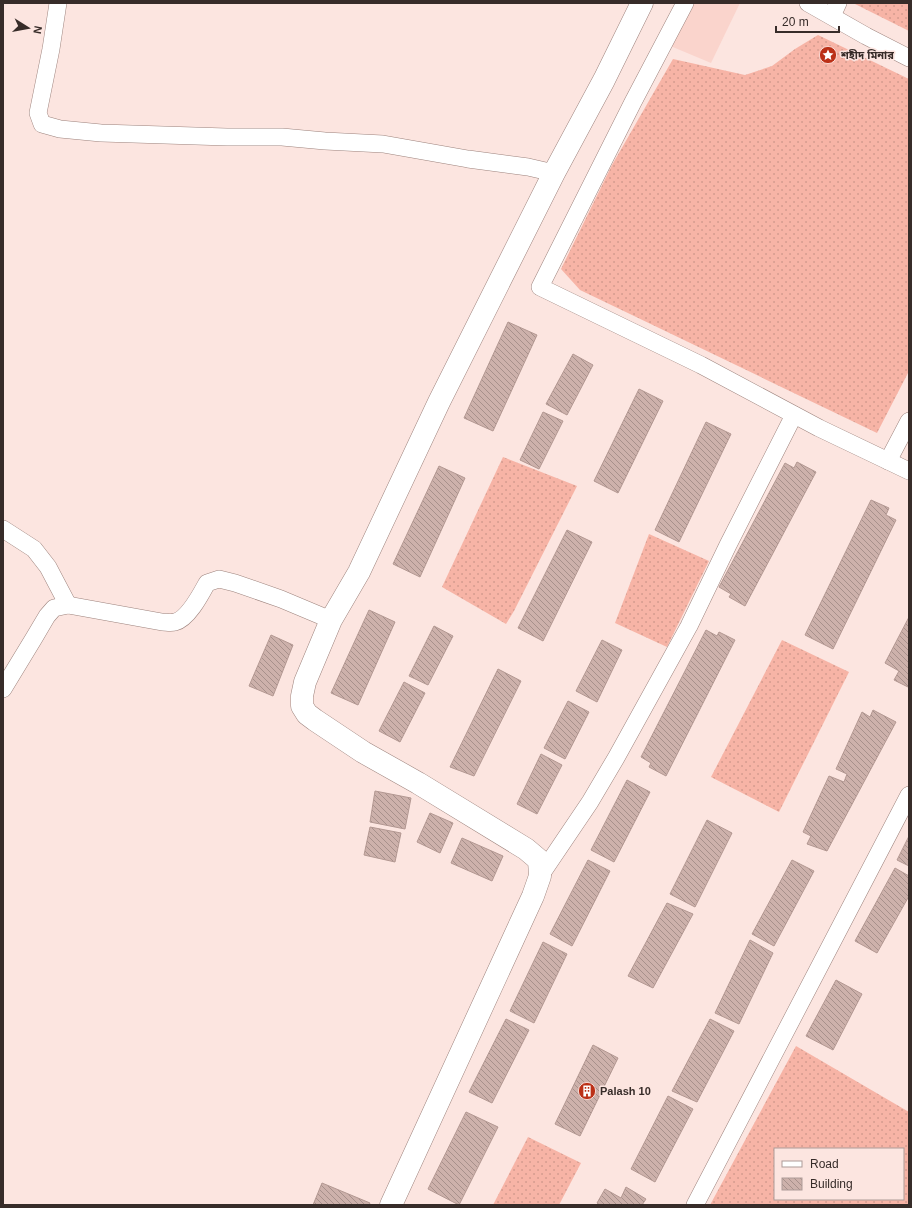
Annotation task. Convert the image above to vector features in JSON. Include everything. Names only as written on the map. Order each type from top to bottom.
[{"type":"main road","points":[[391,1205],[533,896],[540,876],[539,860],[526,849],[418,783],[363,752],[314,720],[307,714],[302,706],[302,696],[305,682],[331,620],[359,572],[439,402],[554,173],[604,80],[642,3]]},
{"type":"street","points":[[58,3],[51,50],[38,113],[42,124],[60,130],[101,133],[227,137],[282,137],[383,144],[468,159],[528,167],[554,173]]},
{"type":"street","points":[[685,3],[633,102],[540,288],[701,366],[794,416],[909,471]]},
{"type":"street","points":[[808,3],[835,10],[866,36],[909,58]]},
{"type":"street","points":[[540,876],[590,802],[689,626],[794,416]]},
{"type":"street","points":[[888,461],[909,421]]},
{"type":"street","points":[[3,529],[34,549],[48,567],[68,605]]},
{"type":"street","points":[[3,689],[46,616],[54,608],[68,605],[162,622],[176,622],[185,616],[196,602],[207,582],[220,579],[255,589],[331,620]]},
{"type":"street","points":[[695,1205],[909,795]]},
{"type":"shaded area","points":[[692,3],[740,3],[711,63],[668,45]]},
{"type":"shaded area","points":[[853,3],[909,3],[909,31]]},
{"type":"shaded area","points":[[818,35],[909,79],[909,371],[877,433],[580,290],[561,269],[612,165],[673,59],[745,75],[772,66],[795,49]]},
{"type":"shaded area","points":[[503,457],[577,486],[506,624],[442,587]]},
{"type":"shaded area","points":[[649,534],[709,561],[667,647],[615,623]]},
{"type":"shaded area","points":[[782,640],[849,672],[779,812],[711,777]]},
{"type":"shaded area","points":[[796,1046],[909,1112],[909,1205],[710,1205]]},
{"type":"shaded area","points":[[528,1137],[581,1163],[559,1205],[493,1205]]},
{"type":"building","points":[[508,322],[537,335],[493,431],[464,418]]},
{"type":"building","points":[[573,354],[593,365],[567,415],[546,404]]},
{"type":"building","points":[[639,389],[663,401],[618,493],[594,481]]},
{"type":"building","points":[[543,412],[563,421],[539,469],[520,460]]},
{"type":"building","points":[[706,422],[731,434],[679,542],[655,530]]},
{"type":"building","points":[[797,462],[816,472],[745,606],[729,597],[731,594],[719,587],[785,463],[794,468]]},
{"type":"building","points":[[439,466],[465,478],[420,577],[393,564]]},
{"type":"building","points":[[871,500],[889,508],[886,515],[896,520],[833,649],[805,635]]},
{"type":"building","points":[[567,530],[592,542],[543,641],[518,628]]},
{"type":"building","points":[[369,610],[395,622],[358,705],[331,693]]},
{"type":"building","points":[[909,617],[908,687],[894,680],[899,671],[885,663]]},
{"type":"building","points":[[434,626],[453,636],[428,685],[409,676]]},
{"type":"building","points":[[706,630],[717,636],[719,632],[735,640],[666,776],[649,767],[651,763],[641,757]]},
{"type":"building","points":[[271,635],[293,645],[273,696],[249,686]]},
{"type":"building","points":[[602,640],[622,650],[597,702],[576,691]]},
{"type":"building","points":[[498,669],[521,681],[474,776],[450,767]]},
{"type":"building","points":[[404,682],[425,693],[400,742],[379,731]]},
{"type":"building","points":[[568,701],[589,712],[565,759],[544,748]]},
{"type":"building","points":[[873,710],[896,722],[827,851],[807,844],[811,836],[803,832],[829,776],[844,782],[847,774],[836,769],[862,712],[870,717]]},
{"type":"building","points":[[541,754],[562,765],[537,814],[517,804]]},
{"type":"building","points":[[627,780],[650,792],[614,862],[591,850]]},
{"type":"building","points":[[375,791],[411,798],[405,829],[370,822]]},
{"type":"building","points":[[430,813],[453,823],[440,853],[417,842]]},
{"type":"building","points":[[707,820],[732,833],[695,907],[670,894]]},
{"type":"building","points":[[370,827],[401,833],[395,862],[364,855]]},
{"type":"building","points":[[909,836],[909,866],[897,860]]},
{"type":"building","points":[[462,838],[503,856],[492,881],[451,863]]},
{"type":"building","points":[[588,860],[610,871],[572,946],[550,934]]},
{"type":"building","points":[[792,860],[814,871],[774,946],[752,934]]},
{"type":"building","points":[[895,868],[909,876],[909,896],[877,953],[855,941]]},
{"type":"building","points":[[667,903],[693,914],[653,988],[628,976]]},
{"type":"building","points":[[750,940],[773,953],[739,1024],[715,1013]]},
{"type":"building","points":[[543,942],[567,954],[534,1023],[510,1011]]},
{"type":"building","points":[[836,980],[862,994],[833,1050],[806,1036]]},
{"type":"building","points":[[506,1019],[529,1030],[492,1103],[469,1092]]},
{"type":"building","points":[[710,1019],[734,1031],[697,1102],[672,1091]]},
{"type":"building","name":"Palash 10","points":[[593,1045],[618,1058],[580,1136],[555,1124]]},
{"type":"building","points":[[668,1096],[693,1109],[655,1182],[631,1169]]},
{"type":"building","points":[[466,1112],[498,1127],[459,1205],[428,1189]]},
{"type":"building","points":[[322,1183],[370,1203],[369,1205],[313,1205]]},
{"type":"building","points":[[626,1187],[646,1199],[642,1205],[600,1205],[597,1203],[605,1189],[621,1198]]},
{"type":"place","name":"শহীদ মিনার","points":[[828,55]]},
{"type":"place","name":"Palash 10","points":[[587,1091]]}]
